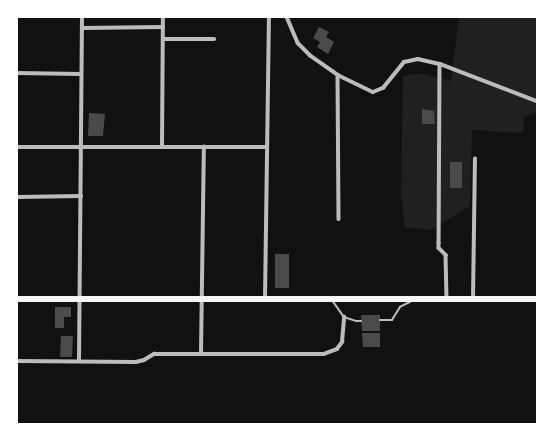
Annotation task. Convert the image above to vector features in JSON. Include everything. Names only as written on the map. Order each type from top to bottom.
[{"type":"main road","points":[[17,299],[537,299]]},
{"type":"street","points":[[79,361],[82,17]]},
{"type":"street","points":[[162,147],[163,17]]},
{"type":"street","points":[[265,299],[268,17]]},
{"type":"street","points":[[287,17],[298,43],[311,56],[338,75],[368,90],[376,92],[383,88],[404,62],[418,59],[440,64],[537,101]]},
{"type":"street","points":[[82,28],[163,27]]},
{"type":"street","points":[[163,39],[214,39]]},
{"type":"street","points":[[440,64],[439,248],[446,255],[447,299]]},
{"type":"street","points":[[17,73],[81,74]]},
{"type":"street","points":[[338,75],[339,219]]},
{"type":"street","points":[[17,147],[266,147]]},
{"type":"street","points":[[201,353],[204,147]]},
{"type":"street","points":[[473,299],[475,159]]},
{"type":"street","points":[[17,196],[81,196]]},
{"type":"street","points":[[17,361],[136,362],[144,360],[154,354],[324,354],[337,349],[342,342],[344,317]]},
{"type":"lane","points":[[330,299],[336,304],[344,317],[361,321]]},
{"type":"lane","points":[[380,320],[392,320],[400,307],[415,299]]},
{"type":"shaded area","points":[[459,17],[537,17],[537,112],[524,117],[523,133],[472,130],[470,206],[431,230],[405,227],[401,196],[403,76],[420,73],[451,81]]},
{"type":"building","points":[[319,27],[329,32],[326,37],[334,42],[328,54],[317,47],[320,42],[313,38]]},
{"type":"building","points":[[422,109],[434,111],[435,124],[422,124]]},
{"type":"building","points":[[89,113],[105,114],[103,136],[88,136]]},
{"type":"building","points":[[450,162],[462,162],[462,188],[450,188]]},
{"type":"building","points":[[275,254],[289,254],[289,288],[275,288]]},
{"type":"building","points":[[55,307],[71,307],[71,317],[64,317],[64,328],[55,328]]},
{"type":"building","points":[[361,315],[380,315],[380,331],[362,331]]},
{"type":"building","points":[[362,333],[380,333],[380,347],[363,347]]},
{"type":"building","points":[[61,336],[73,336],[72,357],[60,357]]}]
